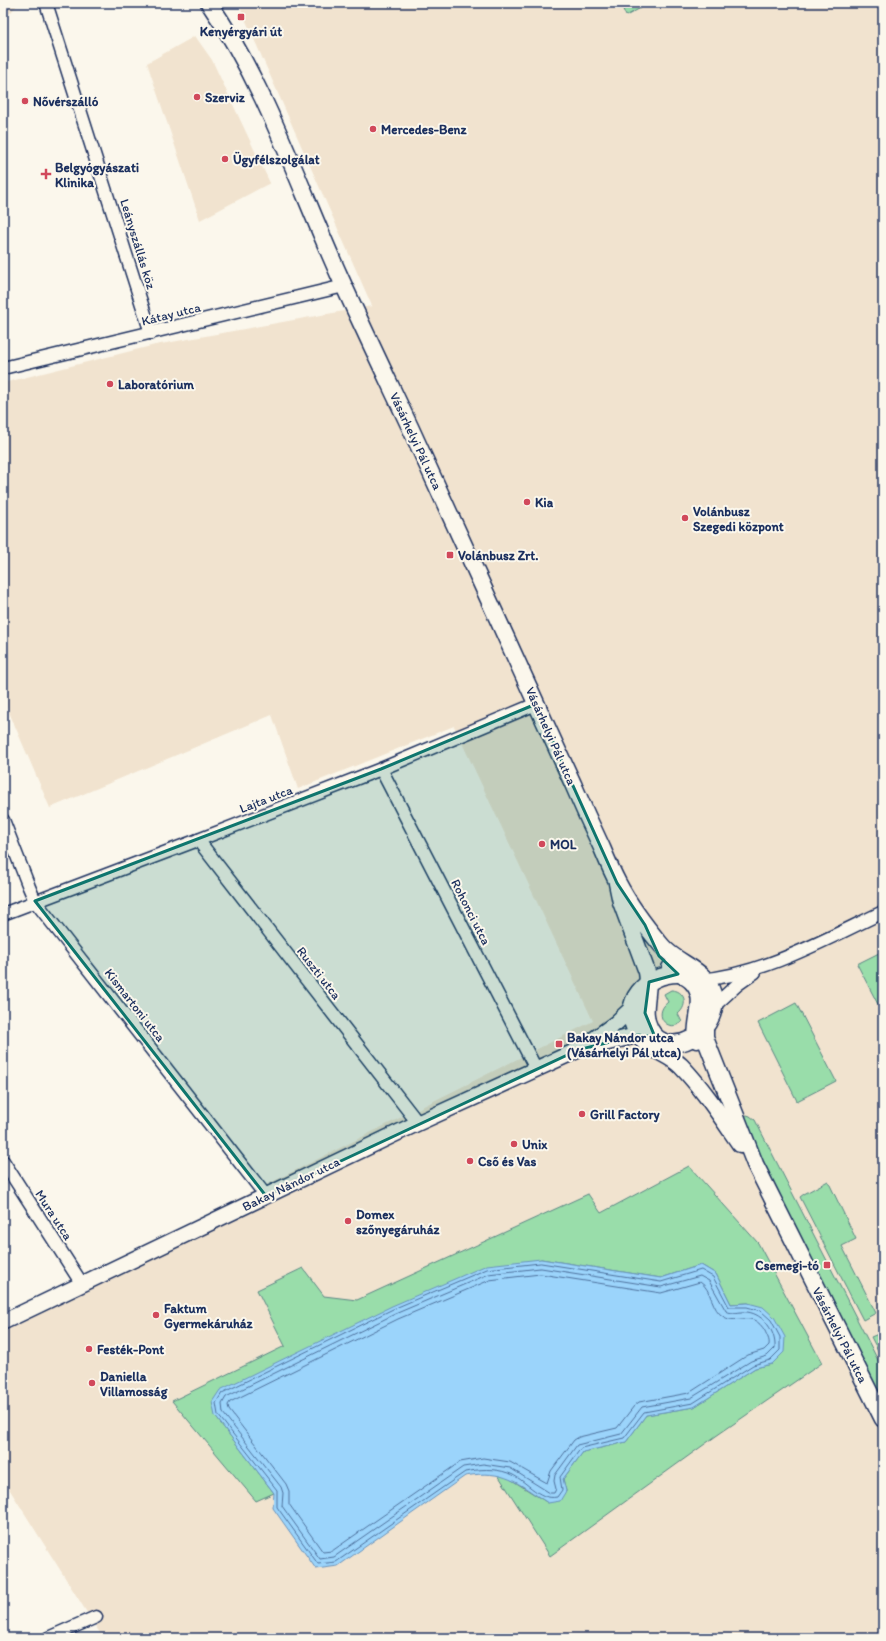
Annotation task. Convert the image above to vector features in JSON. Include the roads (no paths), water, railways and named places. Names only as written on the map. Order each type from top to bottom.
[{"type":"main road","name":"Vásárhelyi Pál utca","points":[[209,3],[236,45],[254,81],[344,286],[618,883],[645,926],[659,956],[664,963],[692,978],[698,991],[700,1003],[700,1033],[705,1038],[755,1164],[883,1419]]},
{"type":"main road","name":"Vásárhelyi Pál utca","points":[[618,883],[616,909],[641,976],[646,985],[646,1022],[662,1040],[682,1054],[691,1065],[702,1090]]},
{"type":"main road","name":"Vásárhelyi Pál utca","points":[[645,926],[666,951],[695,969],[692,978]]},
{"type":"main road","points":[[638,1035],[633,1019],[632,1008],[637,995],[646,985],[660,976],[692,978],[712,992],[714,1006],[711,1019],[700,1033],[680,1043],[662,1040]]},
{"type":"main road","name":"Vásárhelyi Pál utca","points":[[638,1035],[654,1049],[677,1062],[702,1090],[755,1164]]},
{"type":"street","name":"Leányszállás köz","points":[[46,3],[151,333]]},
{"type":"street","name":"Kátay utca","points":[[3,368],[344,286]]},
{"type":"street","name":"Lajta utca","points":[[3,914],[381,769],[536,704]]},
{"type":"street","name":"Rohonci utca","points":[[381,769],[536,1069]]},
{"type":"street","name":"Kismartoni utca","points":[[3,820],[35,901],[266,1196]]},
{"type":"street","name":"Ruszti utca","points":[[198,840],[418,1123]]},
{"type":"street","points":[[714,1006],[738,984],[765,966],[883,912]]},
{"type":"street","points":[[692,978],[765,966]]},
{"type":"street","name":"Bakay Nándor utca","points":[[580,1049],[632,1008]]},
{"type":"street","name":"Bakay Nándor utca","points":[[3,1322],[418,1123],[580,1049],[638,1035],[662,1040]]},
{"type":"street","name":"Mura utca","points":[[3,1161],[82,1284]]},
{"type":"street","points":[[48,1638],[96,1617]]},
{"type":"water","name":"Csemegi-tó","points":[[541,1259],[661,1278],[701,1265],[716,1274],[731,1304],[748,1303],[763,1307],[774,1317],[785,1337],[784,1352],[772,1364],[755,1368],[694,1407],[646,1415],[626,1442],[583,1452],[563,1479],[566,1491],[560,1501],[548,1503],[519,1484],[501,1476],[479,1474],[465,1476],[338,1566],[316,1569],[273,1508],[274,1493],[215,1416],[212,1402],[220,1390],[392,1306],[487,1265]]},
{"type":"place","name":"Kenyérgyári út","points":[[241,17]]},
{"type":"place","name":"Szerviz","points":[[197,97]]},
{"type":"place","name":"Nővérszálló","points":[[25,101]]},
{"type":"place","name":"Mercedes-Benz","points":[[373,129]]},
{"type":"place","name":"Ügyfélszolgálat","points":[[225,159]]},
{"type":"place","name":"Belgyógyászati Klinika","points":[[46,174]]},
{"type":"place","name":"Laboratórium","points":[[110,384]]},
{"type":"place","name":"Kia","points":[[527,502]]},
{"type":"place","name":"Volánbusz Szegedi központ","points":[[685,518]]},
{"type":"place","name":"Volánbusz Zrt.","points":[[450,555]]},
{"type":"place","name":"MOL","points":[[542,844]]},
{"type":"place","name":"Bakay Nándor utca (Vásárhelyi Pál utca)","points":[[559,1044]]},
{"type":"place","name":"Grill Factory","points":[[582,1114]]},
{"type":"place","name":"Unix","points":[[514,1144]]},
{"type":"place","name":"Cső és Vas","points":[[470,1161]]},
{"type":"place","name":"Domex szőnyegáruház","points":[[348,1221]]},
{"type":"place","name":"Csemegi-tó","points":[[827,1265]]},
{"type":"place","name":"Faktum Gyermekáruház","points":[[156,1315]]},
{"type":"place","name":"Festék-Pont","points":[[89,1349]]},
{"type":"place","name":"Daniella Villamosság","points":[[92,1383]]}]
